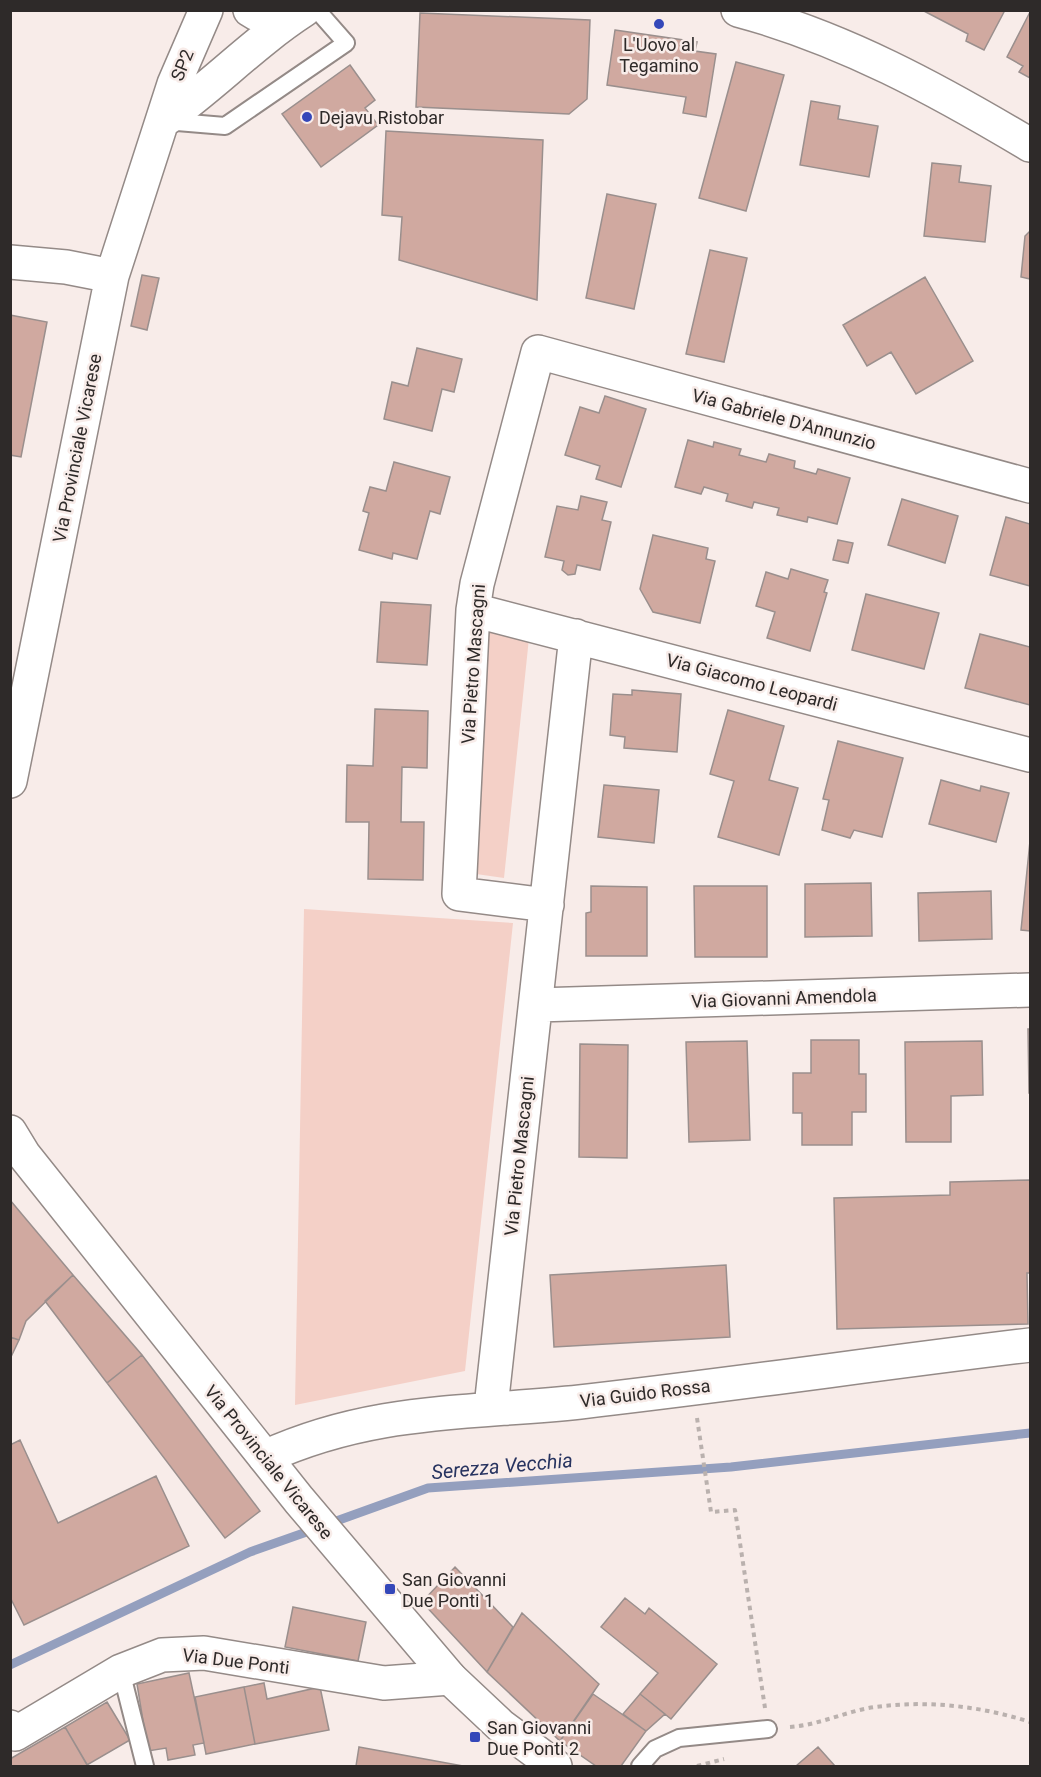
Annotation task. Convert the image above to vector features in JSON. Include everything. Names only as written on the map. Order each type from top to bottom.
[{"type":"street","name":"SP2","points":[[163,121],[174,84],[206,10]]},
{"type":"street","points":[[250,10],[270,20],[284,20],[306,12]]},
{"type":"street","points":[[738,10],[790,25],[851,48],[1030,145]]},
{"type":"street","name":"SP2","points":[[163,121],[190,103],[235,62],[306,12]]},
{"type":"street","name":"Via Provinciale Vicarese","points":[[10,781],[112,276],[163,121]]},
{"type":"street","points":[[10,262],[66,267],[112,276]]},
{"type":"street","name":"Via Gabriele D'Annunzio","points":[[538,352],[1030,486]]},
{"type":"street","name":"Via Pietro Mascagni","points":[[538,352],[477,584],[473,610],[459,894],[547,905]]},
{"type":"street","name":"Via Giacomo Leopardi","points":[[473,610],[1030,755]]},
{"type":"street","name":"Via Pietro Mascagni","points":[[491,1407],[576,636]]},
{"type":"street","name":"Via Giovanni Amendola","points":[[537,1005],[1030,990]]},
{"type":"street","name":"Via Provinciale Vicarese","points":[[10,1132],[24,1155],[299,1500],[450,1678],[501,1726],[555,1767]]},
{"type":"street","name":"Via Guido Rossa","points":[[265,1457],[332,1431],[400,1417],[491,1407],[577,1402],[1030,1345]]},
{"type":"street","name":"Via Due Ponti","points":[[10,1727],[15,1734],[121,1671],[162,1654],[185,1652],[384,1683],[450,1678]]},
{"type":"lane","points":[[163,121],[225,126],[346,43],[306,12]]},
{"type":"lane","points":[[121,1671],[145,1767]]},
{"type":"lane","points":[[640,1767],[655,1749],[680,1738],[768,1729]]},
{"type":"path","points":[[698,1422],[708,1505],[711,1512],[735,1510],[768,1729],[814,1725],[874,1707],[917,1704],[967,1707],[1030,1722]]},
{"type":"path","points":[[697,1767],[729,1758]]},
{"type":"shaded area","points":[[484,631],[529,638],[504,878],[476,874]]},
{"type":"shaded area","points":[[304,909],[513,923],[465,1371],[295,1405]]},
{"type":"building","points":[[922,10],[1005,10],[984,50],[966,41],[968,34]]},
{"type":"building","points":[[1030,12],[1030,78],[1019,72],[1023,66],[1007,57]]},
{"type":"building","points":[[420,13],[590,20],[587,99],[569,114],[416,107]]},
{"type":"building","points":[[615,30],[697,42],[695,51],[716,54],[706,117],[683,113],[686,97],[607,85]]},
{"type":"building","points":[[736,62],[784,75],[746,211],[699,198]]},
{"type":"building","points":[[350,65],[375,100],[365,108],[378,125],[321,167],[282,114]]},
{"type":"building","points":[[811,101],[840,106],[838,119],[878,126],[869,177],[800,165]]},
{"type":"building","points":[[386,131],[543,140],[537,300],[399,260],[402,217],[382,215]]},
{"type":"building","points":[[932,163],[961,166],[959,182],[991,186],[985,242],[924,236]]},
{"type":"building","points":[[607,194],[656,204],[634,309],[586,298]]},
{"type":"building","points":[[1030,231],[1030,279],[1021,277],[1025,236]]},
{"type":"building","points":[[710,250],[747,258],[724,362],[686,354]]},
{"type":"building","points":[[142,275],[159,278],[147,330],[131,326]]},
{"type":"building","points":[[925,277],[973,361],[916,394],[891,352],[867,366],[843,325]]},
{"type":"building","points":[[10,315],[47,322],[21,457],[10,455]]},
{"type":"building","points":[[417,348],[462,359],[454,392],[442,389],[432,431],[384,419],[392,382],[408,386]]},
{"type":"building","points":[[605,396],[646,409],[621,487],[596,479],[600,466],[565,455],[580,407],[599,413]]},
{"type":"building","points":[[688,440],[713,447],[714,442],[741,449],[739,455],[766,462],[769,454],[795,461],[794,468],[816,474],[818,469],[850,478],[837,524],[808,517],[807,522],[777,515],[779,508],[754,502],[752,508],[726,501],[728,494],[704,487],[701,494],[675,487]]},
{"type":"building","points":[[394,462],[450,477],[440,514],[430,511],[417,559],[393,553],[392,559],[359,550],[369,513],[363,511],[370,487],[386,491]]},
{"type":"building","points":[[581,496],[607,502],[602,520],[611,522],[600,570],[577,565],[575,574],[568,575],[562,570],[564,561],[545,557],[557,506],[578,510]]},
{"type":"building","points":[[902,499],[958,516],[945,563],[888,545]]},
{"type":"building","points":[[1006,517],[1030,524],[1030,586],[990,575]]},
{"type":"building","points":[[653,535],[708,548],[706,559],[715,561],[700,623],[653,612],[640,589]]},
{"type":"building","points":[[838,540],[853,543],[848,563],[833,560]]},
{"type":"building","points":[[791,569],[828,580],[824,592],[827,593],[810,651],[767,638],[775,612],[756,606],[766,572],[788,579]]},
{"type":"building","points":[[866,594],[939,613],[924,669],[852,650]]},
{"type":"building","points":[[381,602],[431,605],[427,665],[377,662]]},
{"type":"building","points":[[980,634],[1030,647],[1030,705],[965,688]]},
{"type":"building","points":[[632,690],[681,694],[677,752],[624,748],[625,737],[610,735],[613,694],[632,695]]},
{"type":"building","points":[[375,709],[428,711],[427,768],[402,767],[401,822],[424,822],[423,880],[368,879],[369,822],[346,822],[347,765],[373,766]]},
{"type":"building","points":[[728,710],[784,726],[769,780],[798,788],[779,855],[718,837],[734,781],[710,774]]},
{"type":"building","points":[[838,741],[903,758],[882,837],[854,830],[850,838],[822,830],[829,800],[823,799]]},
{"type":"building","points":[[941,780],[980,791],[981,786],[1009,793],[996,842],[929,824]]},
{"type":"building","points":[[604,785],[659,790],[654,843],[598,837]]},
{"type":"building","points":[[1030,841],[1030,931],[1021,930]]},
{"type":"building","points":[[871,883],[872,936],[805,937],[805,884]]},
{"type":"building","points":[[591,886],[647,887],[647,956],[586,956],[586,913],[591,912]]},
{"type":"building","points":[[694,886],[767,886],[767,957],[695,957]]},
{"type":"building","points":[[991,891],[992,939],[919,941],[918,893]]},
{"type":"building","points":[[1028,1029],[1030,1029],[1030,1093],[1029,1093]]},
{"type":"building","points":[[811,1040],[859,1040],[859,1074],[866,1074],[866,1112],[852,1112],[852,1145],[802,1145],[802,1113],[793,1113],[793,1073],[811,1073]]},
{"type":"building","points":[[747,1041],[750,1140],[689,1142],[686,1042]]},
{"type":"building","points":[[982,1041],[983,1095],[951,1096],[951,1142],[906,1142],[905,1042]]},
{"type":"building","points":[[580,1044],[628,1045],[627,1158],[579,1157]]},
{"type":"building","points":[[1030,1180],[1028,1324],[837,1329],[834,1198],[950,1195],[950,1182]]},
{"type":"building","points":[[10,1200],[73,1275],[26,1321],[19,1340],[10,1337]]},
{"type":"building","points":[[726,1265],[730,1337],[554,1347],[550,1275]]},
{"type":"building","points":[[73,1275],[142,1355],[107,1383],[45,1301]]},
{"type":"building","points":[[10,1337],[19,1340],[10,1359]]},
{"type":"building","points":[[142,1355],[260,1511],[225,1538],[107,1383]]},
{"type":"building","points":[[20,1440],[58,1523],[156,1476],[189,1546],[24,1625],[10,1597],[10,1445]]},
{"type":"building","points":[[455,1567],[513,1627],[487,1672],[422,1602]]},
{"type":"building","points":[[625,1598],[645,1614],[649,1608],[717,1664],[671,1719],[640,1694],[658,1673],[601,1627]]},
{"type":"building","points":[[293,1607],[366,1622],[358,1661],[285,1647]]},
{"type":"building","points":[[522,1613],[599,1684],[560,1741],[487,1672]]},
{"type":"building","points":[[189,1673],[204,1743],[193,1745],[195,1755],[168,1760],[166,1748],[148,1751],[137,1684]]},
{"type":"building","points":[[264,1683],[267,1699],[320,1687],[329,1730],[255,1744],[244,1687]]},
{"type":"building","points":[[244,1687],[255,1744],[206,1754],[195,1697]]},
{"type":"building","points":[[593,1694],[646,1731],[621,1766],[596,1766],[560,1741]]},
{"type":"building","points":[[640,1694],[665,1714],[646,1731],[623,1714]]},
{"type":"building","points":[[107,1702],[130,1740],[87,1765],[65,1727]]},
{"type":"building","points":[[65,1727],[88,1766],[10,1766],[10,1759]]},
{"type":"building","points":[[359,1747],[463,1766],[356,1766]]},
{"type":"building","points":[[818,1747],[835,1766],[796,1766]]},
{"type":"waterway","name":"Serezza Vecchia","points":[[328,1524],[428,1488],[731,1467],[1030,1433]]},
{"type":"waterway","name":"Serezza Vecchia","points":[[10,1665],[250,1552],[315,1529]]},
{"type":"place","name":"L'Uovo al Tegamino","points":[[659,24]]},
{"type":"place","name":"Dejavu Ristobar","points":[[307,117]]},
{"type":"place","name":"San Giovanni Due Ponti 1","points":[[390,1589]]},
{"type":"place","name":"San Giovanni Due Ponti 2","points":[[475,1737]]}]
